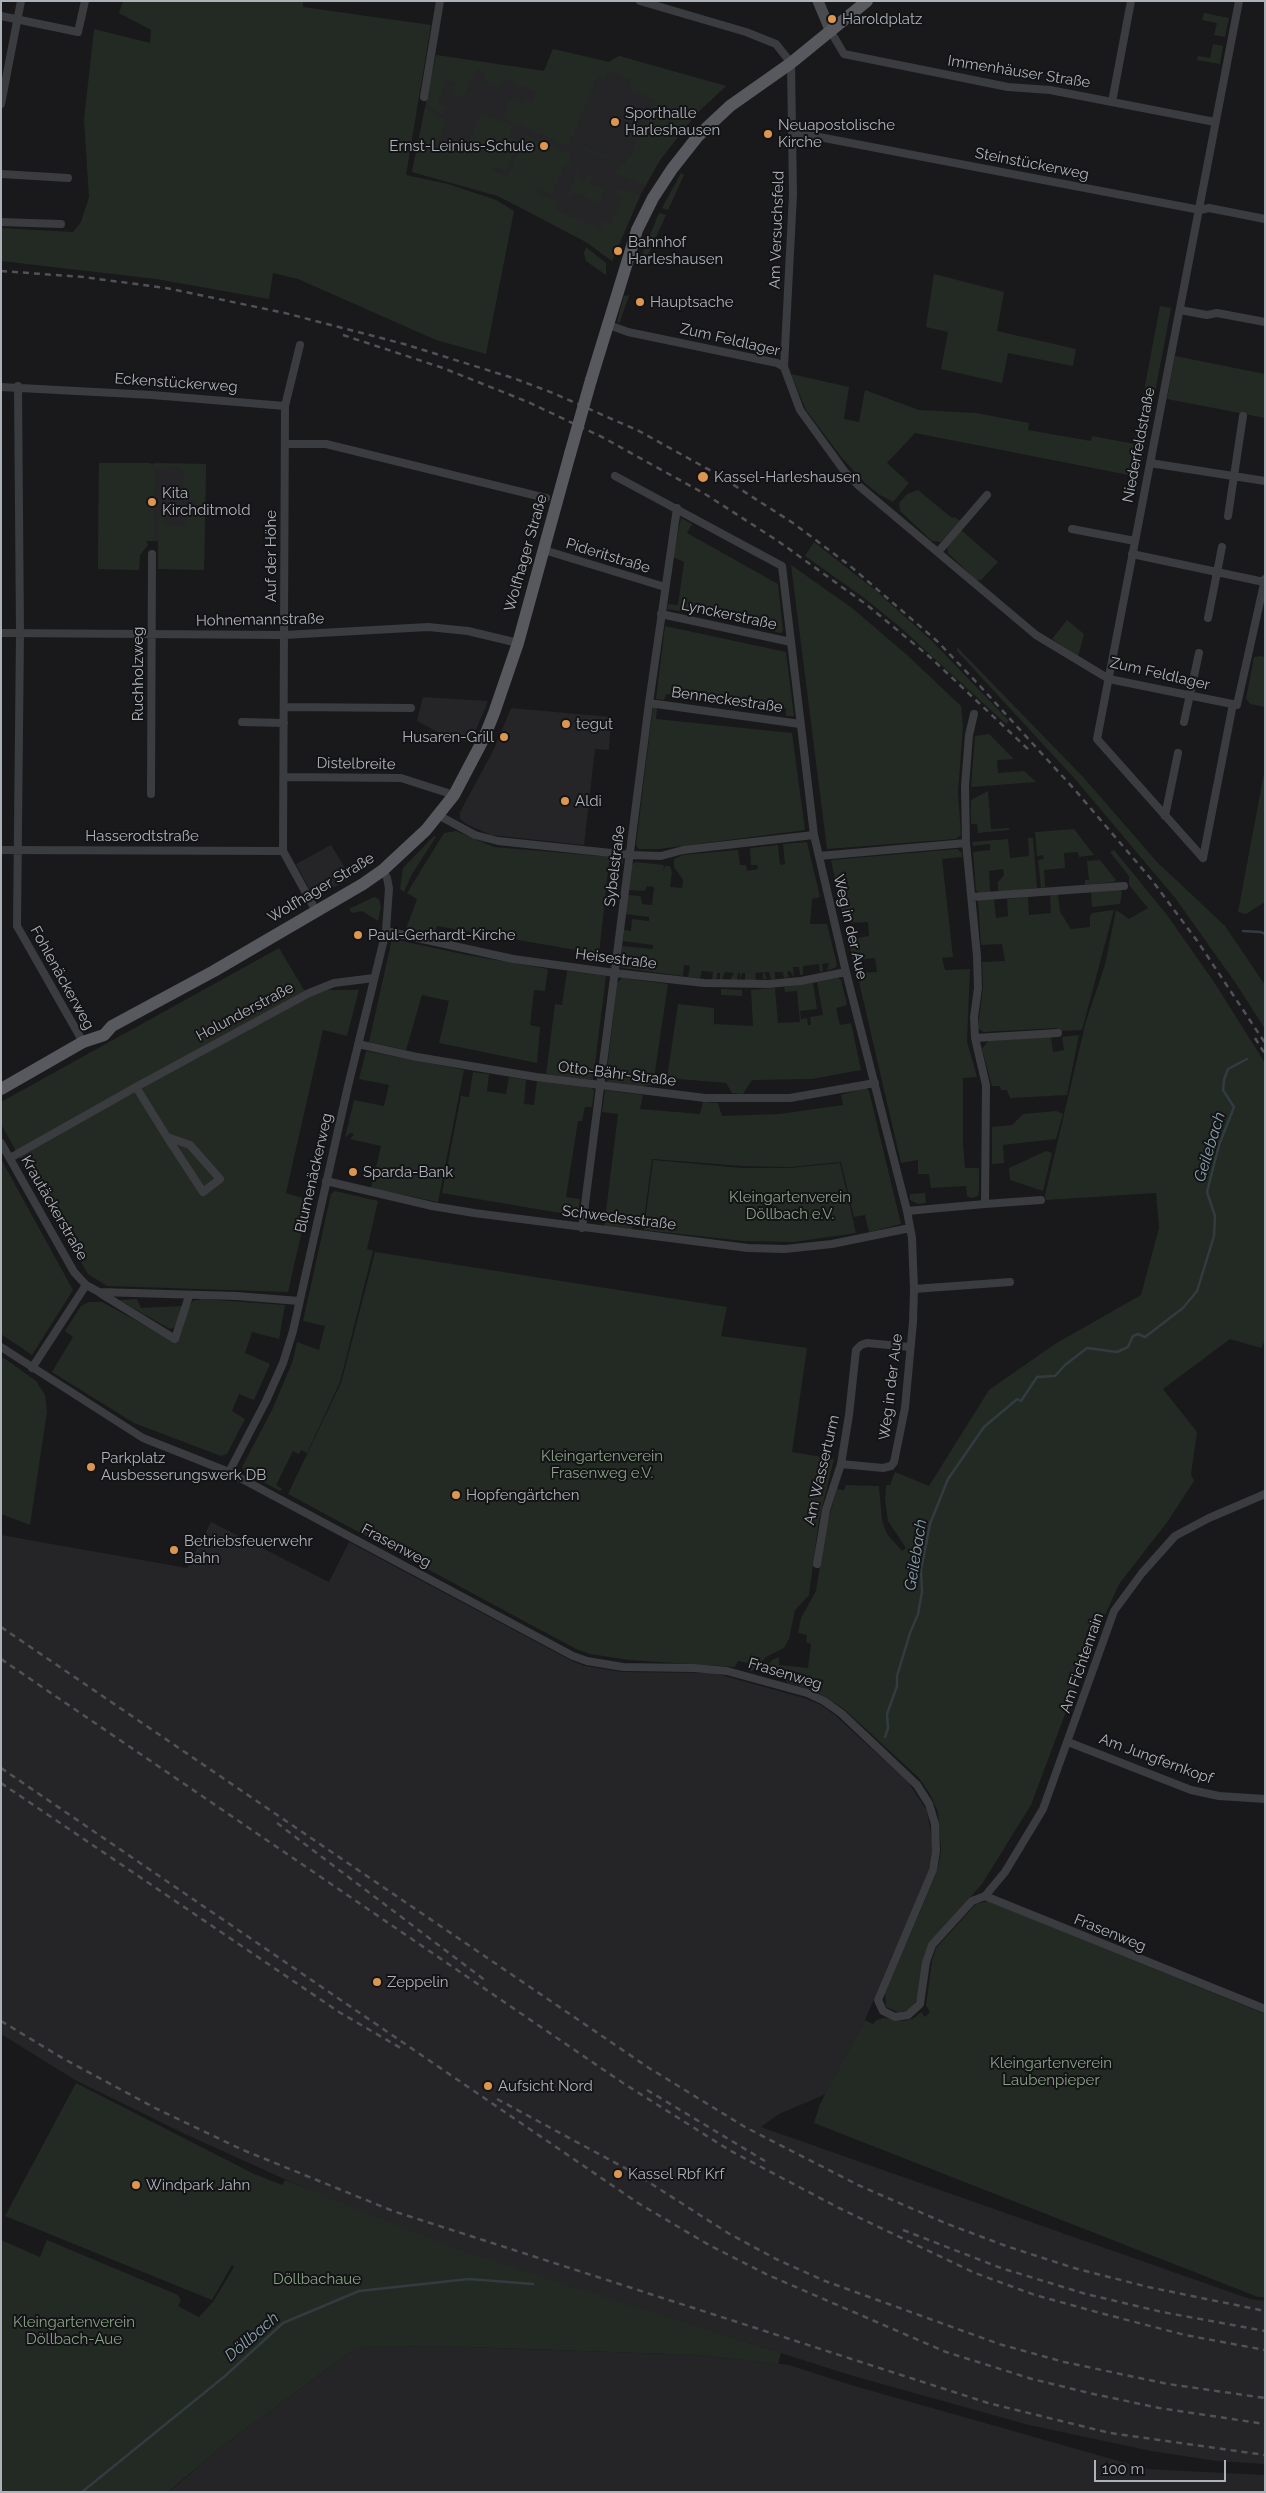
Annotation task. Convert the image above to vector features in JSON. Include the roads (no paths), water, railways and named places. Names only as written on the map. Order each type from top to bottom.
[{"type":"main road","name":"Wolfhager Straße","points":[[1,1089],[86,1041],[104,1035],[112,1026],[214,971],[383,870],[426,830],[438,816],[454,794],[484,738],[518,643],[606,324],[637,230],[653,198],[672,169],[698,136],[730,106],[791,63],[867,1]]},
{"type":"street","points":[[1,104],[21,1]]},
{"type":"street","points":[[1,16],[78,32],[85,1]]},
{"type":"street","points":[[424,97],[440,1]]},
{"type":"street","points":[[640,1],[746,32],[776,44],[791,63]]},
{"type":"street","points":[[818,1],[831,32]]},
{"type":"street","points":[[1112,102],[1131,1]]},
{"type":"street","name":"Niederfeldstraße","points":[[1235,704],[1203,858],[1097,739],[1239,1]]},
{"type":"street","name":"Immenhäuser Straße","points":[[831,32],[844,54],[1008,87],[1050,90],[1215,122]]},
{"type":"street","name":"Am Versuchsfeld","points":[[784,367],[793,195],[791,63]]},
{"type":"street","name":"Steinstückerweg","points":[[793,132],[1200,210],[1209,208],[1265,219]]},
{"type":"street","points":[[1,174],[68,178]]},
{"type":"street","points":[[1,222],[61,224]]},
{"type":"street","points":[[1180,310],[1207,315],[1217,313],[1265,322]]},
{"type":"street","name":"Zum Feldlager","points":[[606,324],[619,330],[777,363],[784,367],[800,410],[845,472],[1036,636],[1109,679],[1235,704]]},
{"type":"street","points":[[286,406],[300,345]]},
{"type":"street","name":"Eckenstückerweg","points":[[1,387],[18,386],[286,406]]},
{"type":"street","name":"Fohlenäckerweg","points":[[18,386],[20,633],[17,926],[86,1041]]},
{"type":"street","name":"Auf der Höhe","points":[[286,406],[284,851],[316,911]]},
{"type":"street","points":[[1228,516],[1244,416]]},
{"type":"street","points":[[285,444],[326,444],[546,498]]},
{"type":"street","points":[[1150,464],[1265,481]]},
{"type":"street","points":[[615,476],[678,508]]},
{"type":"street","points":[[938,552],[987,495]]},
{"type":"street","name":"Weg in der Aue","points":[[678,508],[782,566],[814,835],[910,1228],[914,1289],[905,1408],[894,1462],[891,1466],[883,1468],[841,1464]]},
{"type":"street","name":"Sybelstraße","points":[[582,1228],[649,703],[678,508]]},
{"type":"street","points":[[1072,529],[1135,541]]},
{"type":"street","points":[[1208,618],[1222,547]]},
{"type":"street","name":"Pideritstraße","points":[[544,550],[665,587]]},
{"type":"street","name":"Ruchholzweg","points":[[151,794],[152,554]]},
{"type":"street","points":[[1132,554],[1264,580],[1235,704]]},
{"type":"street","name":"Lynckerstraße","points":[[661,614],[791,642]]},
{"type":"street","name":"Hohnemannstraße","points":[[1,633],[284,635],[428,627],[468,631],[518,643]]},
{"type":"street","points":[[1184,722],[1200,653]]},
{"type":"street","name":"Benneckestraße","points":[[649,703],[800,724]]},
{"type":"street","points":[[284,706],[411,708]]},
{"type":"street","points":[[974,714],[969,735],[965,786],[966,843],[977,956],[978,988],[974,1017],[975,1038],[986,1085],[985,1204]]},
{"type":"street","points":[[242,722],[284,724]]},
{"type":"street","points":[[1166,816],[1178,753]]},
{"type":"street","name":"Distelbreite","points":[[285,778],[401,778],[454,794]]},
{"type":"street","points":[[438,816],[475,835],[498,842],[630,855],[661,856],[683,850],[814,835]]},
{"type":"street","points":[[819,856],[966,843]]},
{"type":"street","name":"Hasserodtstraße","points":[[1,850],[284,851]]},
{"type":"street","name":"Blumenäckerweg","points":[[228,1472],[266,1401],[283,1363],[299,1301],[386,931],[389,888],[383,870]]},
{"type":"street","points":[[972,897],[1124,886]]},
{"type":"street","name":"Heisestraße","points":[[386,931],[467,950],[615,973],[735,985],[801,981],[846,972]]},
{"type":"street","name":"Holunderstraße","points":[[10,1158],[136,1086],[309,993],[334,983],[374,978]]},
{"type":"street","points":[[975,1038],[1058,1033]]},
{"type":"street","name":"Otto-Bähr-Straße","points":[[358,1044],[417,1057],[600,1086],[705,1098],[745,1100],[790,1098],[875,1083]]},
{"type":"street","points":[[136,1086],[167,1137],[203,1192],[220,1179],[190,1145],[167,1137]]},
{"type":"street","name":"Krautäckerstraße","points":[[1,1143],[59,1247],[74,1272],[86,1285],[176,1339],[190,1296]]},
{"type":"street","name":"Schwedesstraße","points":[[326,1181],[432,1206],[582,1228],[748,1248],[785,1249],[832,1244],[910,1228]]},
{"type":"street","points":[[907,1211],[1041,1200]]},
{"type":"street","points":[[914,1289],[1010,1282]]},
{"type":"street","points":[[32,1368],[86,1285]]},
{"type":"street","name":"Krautäckerstraße","points":[[99,1292],[299,1301]]},
{"type":"street","name":"Am Wasserturm","points":[[817,1564],[826,1510],[841,1464],[849,1415],[856,1350],[861,1345],[867,1343],[910,1347]]},
{"type":"street","name":"Frasenweg","points":[[1,1347],[143,1438],[228,1472],[573,1656],[587,1661],[623,1667],[694,1668],[727,1671],[807,1693],[824,1701],[841,1713],[917,1785],[929,1804],[935,1824],[936,1851],[933,1870],[878,2000],[883,2011],[895,2017],[908,2015],[920,2004],[926,1962],[932,1945],[972,1901],[985,1896],[1265,2009]]},
{"type":"street","name":"Am Fichtenrain","points":[[985,1896],[1005,1872],[1043,1809],[1114,1611],[1142,1573],[1175,1536],[1208,1518],[1265,1494]]},
{"type":"street","name":"Am Jungfernkopf","points":[[1068,1742],[1191,1790],[1219,1796],[1265,1799]]},
{"type":"waterway","points":[[1243,931],[1265,934]]},
{"type":"waterway","name":"Geilebach","points":[[1017,1399],[1021,1401],[1037,1377],[1055,1376],[1065,1365],[1087,1348],[1117,1352],[1128,1347],[1133,1336],[1138,1334],[1145,1337],[1183,1308],[1197,1291],[1214,1236],[1215,1216],[1207,1192],[1219,1145],[1234,1107],[1223,1090],[1224,1080],[1228,1069],[1247,1059]]},
{"type":"waterway","name":"Geilebach","points":[[885,1737],[888,1728],[887,1714],[897,1686],[897,1676],[918,1614],[922,1592],[921,1570],[930,1524],[948,1479],[984,1427],[1016,1400]]},
{"type":"waterway","name":"Döllbach","points":[[82,2492],[225,2376],[283,2323],[359,2291],[469,2279],[533,2284]]},
{"type":"railway","points":[[1,271],[83,277],[166,288],[285,313],[404,344],[513,378],[553,393],[639,431],[715,473],[793,523],[849,565],[937,641],[1075,790],[1151,879],[1198,942],[1265,1043]]},
{"type":"railway","points":[[343,335],[443,368],[528,402],[602,437],[705,494],[778,541],[867,605],[931,658],[1030,751]]},
{"type":"railway","points":[[1255,1038],[1265,1054]]},
{"type":"railway","points":[[1,1627],[649,2068],[745,2127],[858,2185],[945,2223],[1006,2246],[1074,2268],[1148,2287],[1265,2311]]},
{"type":"railway","points":[[1,1659],[623,2083],[729,2150],[839,2208],[975,2273],[1035,2295],[1104,2314],[1185,2335],[1265,2350]]},
{"type":"railway","points":[[1,1768],[638,2203],[709,2245],[768,2275],[946,2352],[1032,2379],[1089,2393],[1159,2408],[1265,2424]]},
{"type":"railway","points":[[1,1783],[339,2012],[404,2050]]},
{"type":"railway","points":[[277,1823],[486,1981]]},
{"type":"railway","points":[[1,2021],[64,2059],[157,2109],[243,2150],[393,2211],[988,2403],[1110,2433],[1265,2455]]},
{"type":"railway","points":[[647,2090],[765,2161]]},
{"type":"railway","points":[[497,2099],[636,2174],[728,2233],[776,2259],[825,2281],[999,2344],[1064,2362],[1168,2384],[1265,2398]]},
{"type":"railway","points":[[903,2230],[1001,2268],[1086,2294],[1162,2312],[1265,2331]]},
{"type":"place","name":"Haroldplatz","points":[[832,19]]},
{"type":"place","name":"Sporthalle Harleshausen","points":[[615,122]]},
{"type":"place","name":"Neuapostolische Kirche","points":[[768,134]]},
{"type":"place","name":"Ernst-Leinius-Schule","points":[[544,146]]},
{"type":"place","name":"Bahnhof Harleshausen","points":[[618,251]]},
{"type":"place","name":"Hauptsache","points":[[640,302]]},
{"type":"place","name":"Kassel-Harleshausen","points":[[703,477]]},
{"type":"place","name":"Kita Kirchditmold","points":[[152,502]]},
{"type":"place","name":"tegut","points":[[566,724]]},
{"type":"place","name":"Husaren-Grill","points":[[504,737]]},
{"type":"place","name":"Aldi","points":[[565,801]]},
{"type":"place","name":"Paul-Gerhardt-Kirche","points":[[358,935]]},
{"type":"place","name":"Sparda-Bank","points":[[353,1172]]},
{"type":"place","name":"Parkplatz Ausbesserungswerk DB","points":[[91,1467]]},
{"type":"place","name":"Hopfengärtchen","points":[[456,1495]]},
{"type":"place","name":"Betriebsfeuerwehr Bahn","points":[[174,1550]]},
{"type":"place","name":"Zeppelin","points":[[377,1982]]},
{"type":"place","name":"Aufsicht Nord","points":[[488,2086]]},
{"type":"place","name":"Kassel Rbf Krf","points":[[618,2174]]},
{"type":"place","name":"Windpark Jahn","points":[[136,2185]]},
{"type":"park label","name":"Kleingartenverein Döllbach e.V.","points":[[790,1206]]},
{"type":"park label","name":"Kleingartenverein Frasenweg e.V.","points":[[602,1464]]},
{"type":"park label","name":"Kleingartenverein Laubenpieper","points":[[1051,2072]]},
{"type":"park label","name":"Döllbachaue","points":[[317,2279]]},
{"type":"park label","name":"Kleingartenverein Döllbach-Aue","points":[[74,2330]]}]
